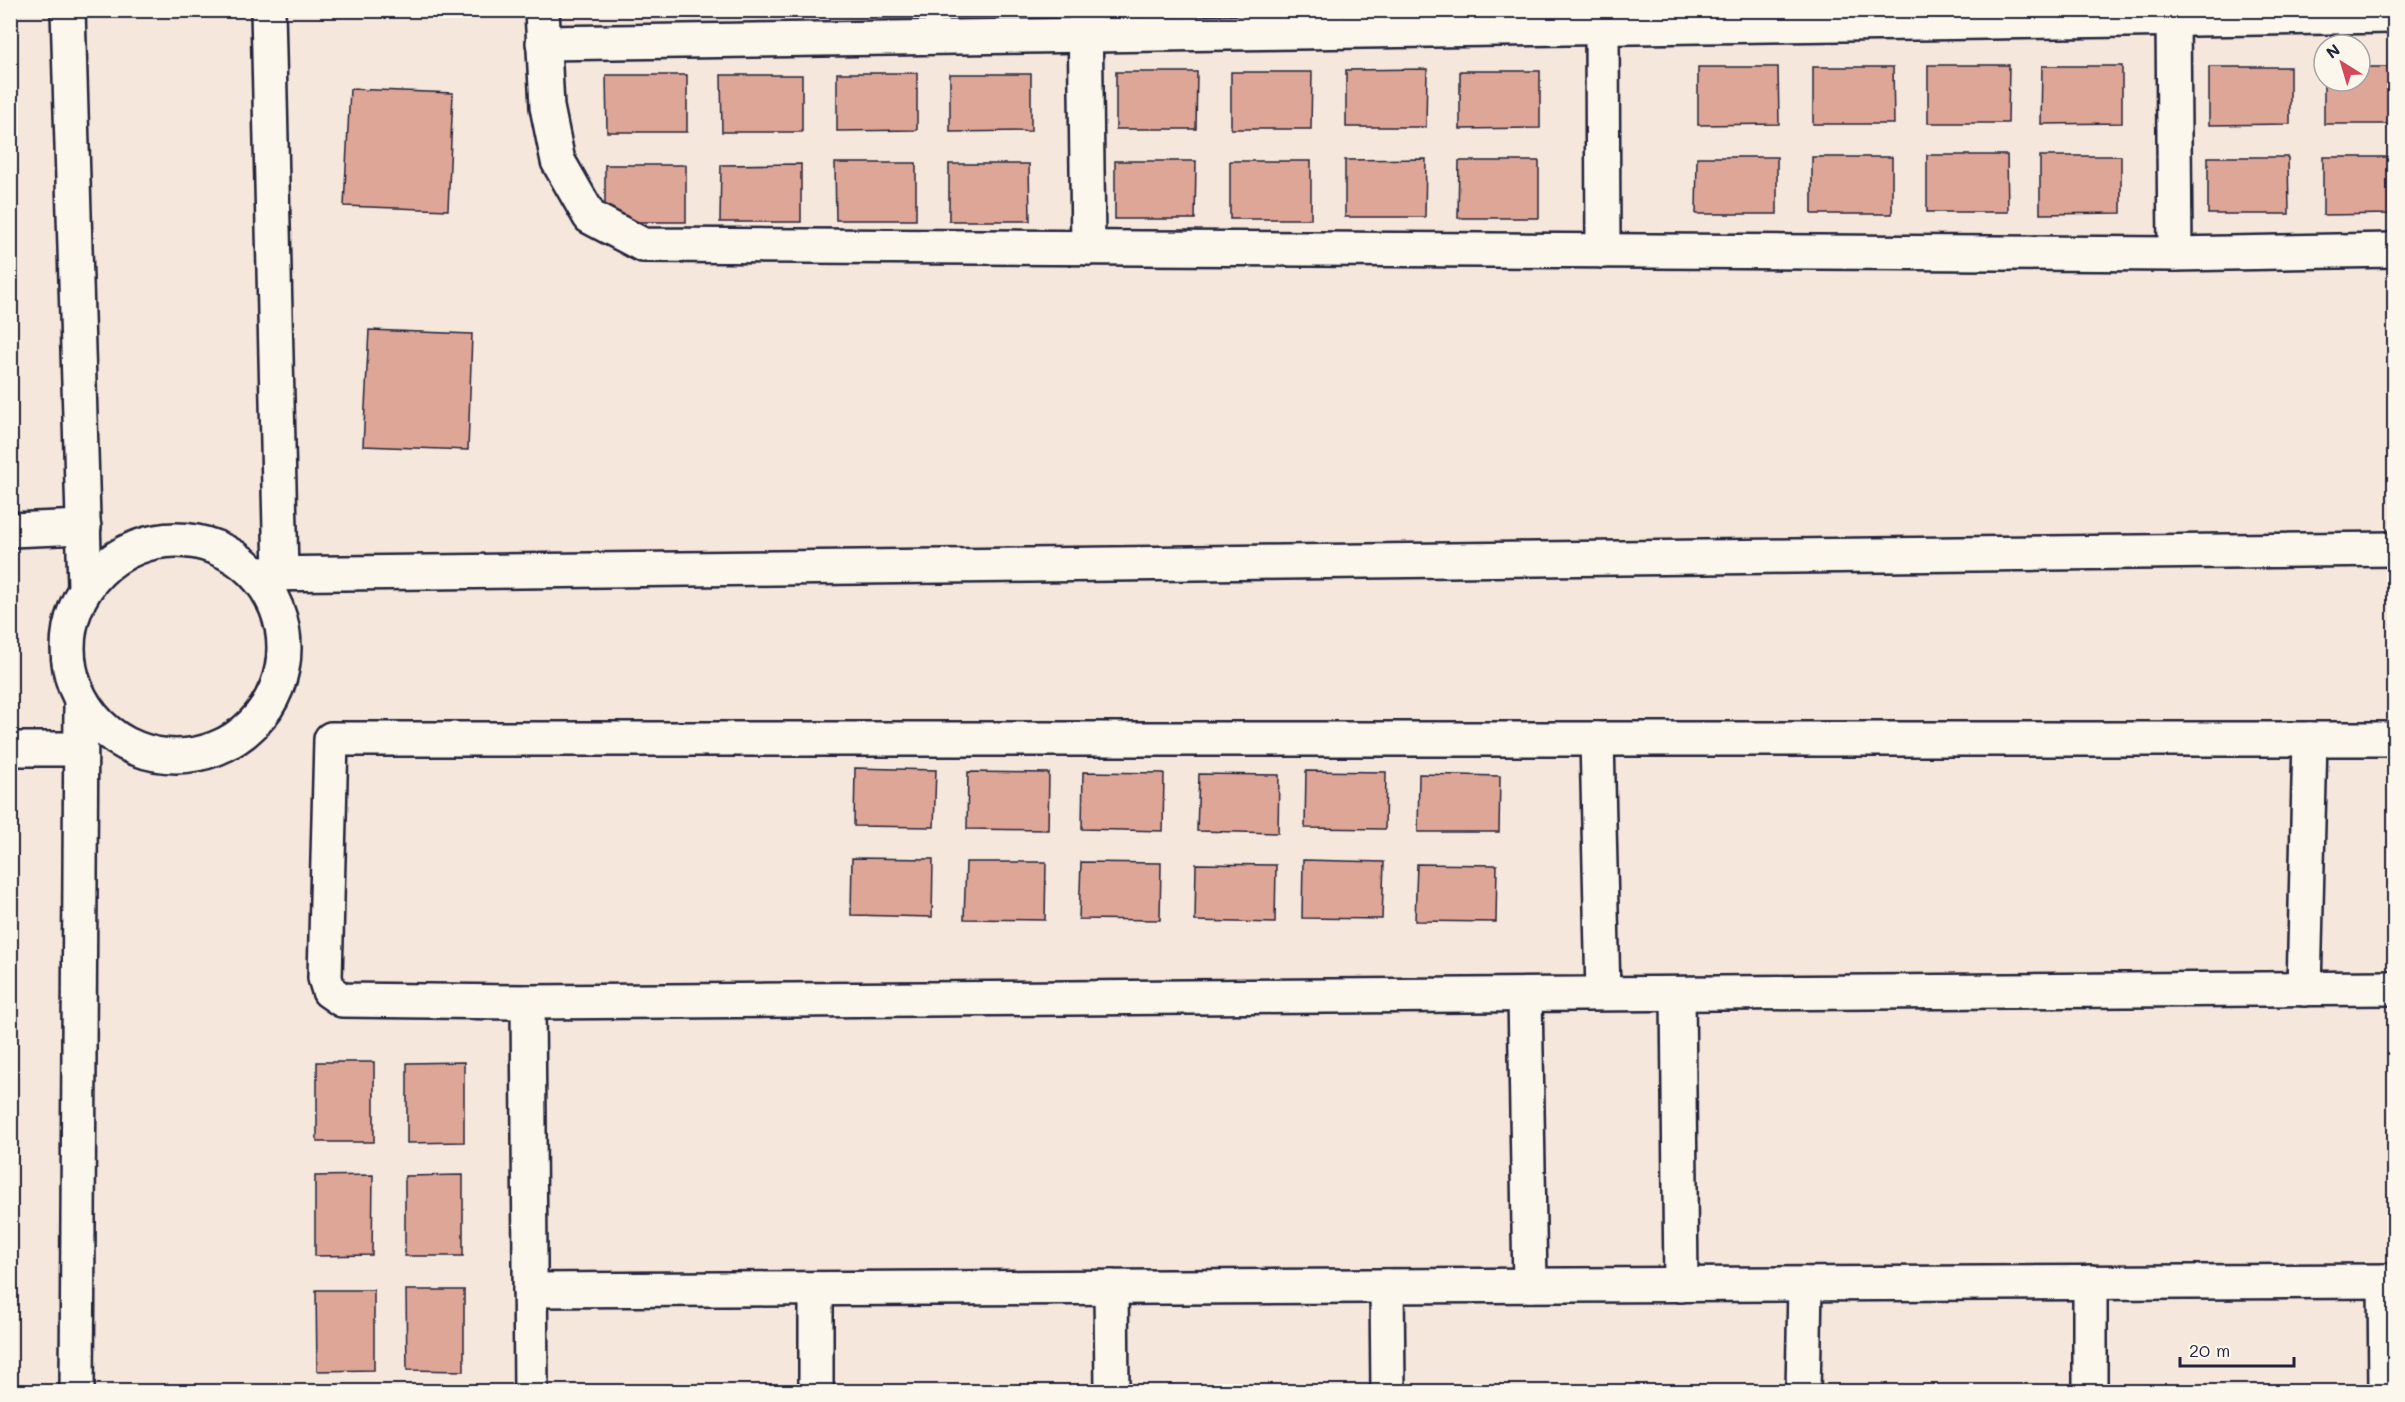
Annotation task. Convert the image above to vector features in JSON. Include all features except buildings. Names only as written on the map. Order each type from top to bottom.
[{"type":"street","points":[[68,10],[86,587]]},
{"type":"street","points":[[268,10],[268,574],[270,593],[280,616],[284,639],[283,663],[277,687],[266,709],[237,737],[208,752],[183,757],[159,756],[114,739],[95,723],[81,703],[72,681],[67,657],[68,633],[74,609],[86,587],[101,569],[121,554],[143,544],[167,540],[191,541],[215,547],[241,558],[268,574],[2394,549]]},
{"type":"street","points":[[542,10],[547,107],[558,161],[590,217],[643,245],[2175,254],[2394,250]]},
{"type":"street","points":[[543,43],[779,25],[2394,16]]},
{"type":"street","points":[[2173,18],[2175,254]]},
{"type":"street","points":[[1595,19],[1603,251]]},
{"type":"street","points":[[1085,23],[1088,248]]},
{"type":"street","points":[[10,530],[84,527]]},
{"type":"street","points":[[77,1392],[81,703]]},
{"type":"street","points":[[2394,739],[331,739],[325,978],[329,991],[342,1000],[528,1002],[2394,988]]},
{"type":"street","points":[[1597,739],[1603,994]]},
{"type":"street","points":[[2304,989],[2310,739]]},
{"type":"street","points":[[10,749],[79,749]]},
{"type":"street","points":[[1525,994],[1530,1285]]},
{"type":"street","points":[[1678,994],[1681,1285]]},
{"type":"street","points":[[528,1002],[531,1392]]},
{"type":"street","points":[[530,1290],[2390,1281],[2386,1392]]},
{"type":"street","points":[[2090,1282],[2090,1392]]},
{"type":"street","points":[[1803,1392],[1804,1284]]},
{"type":"street","points":[[1387,1286],[1388,1392]]},
{"type":"street","points":[[1111,1287],[1112,1392]]},
{"type":"street","points":[[816,1289],[816,1392]]}]
